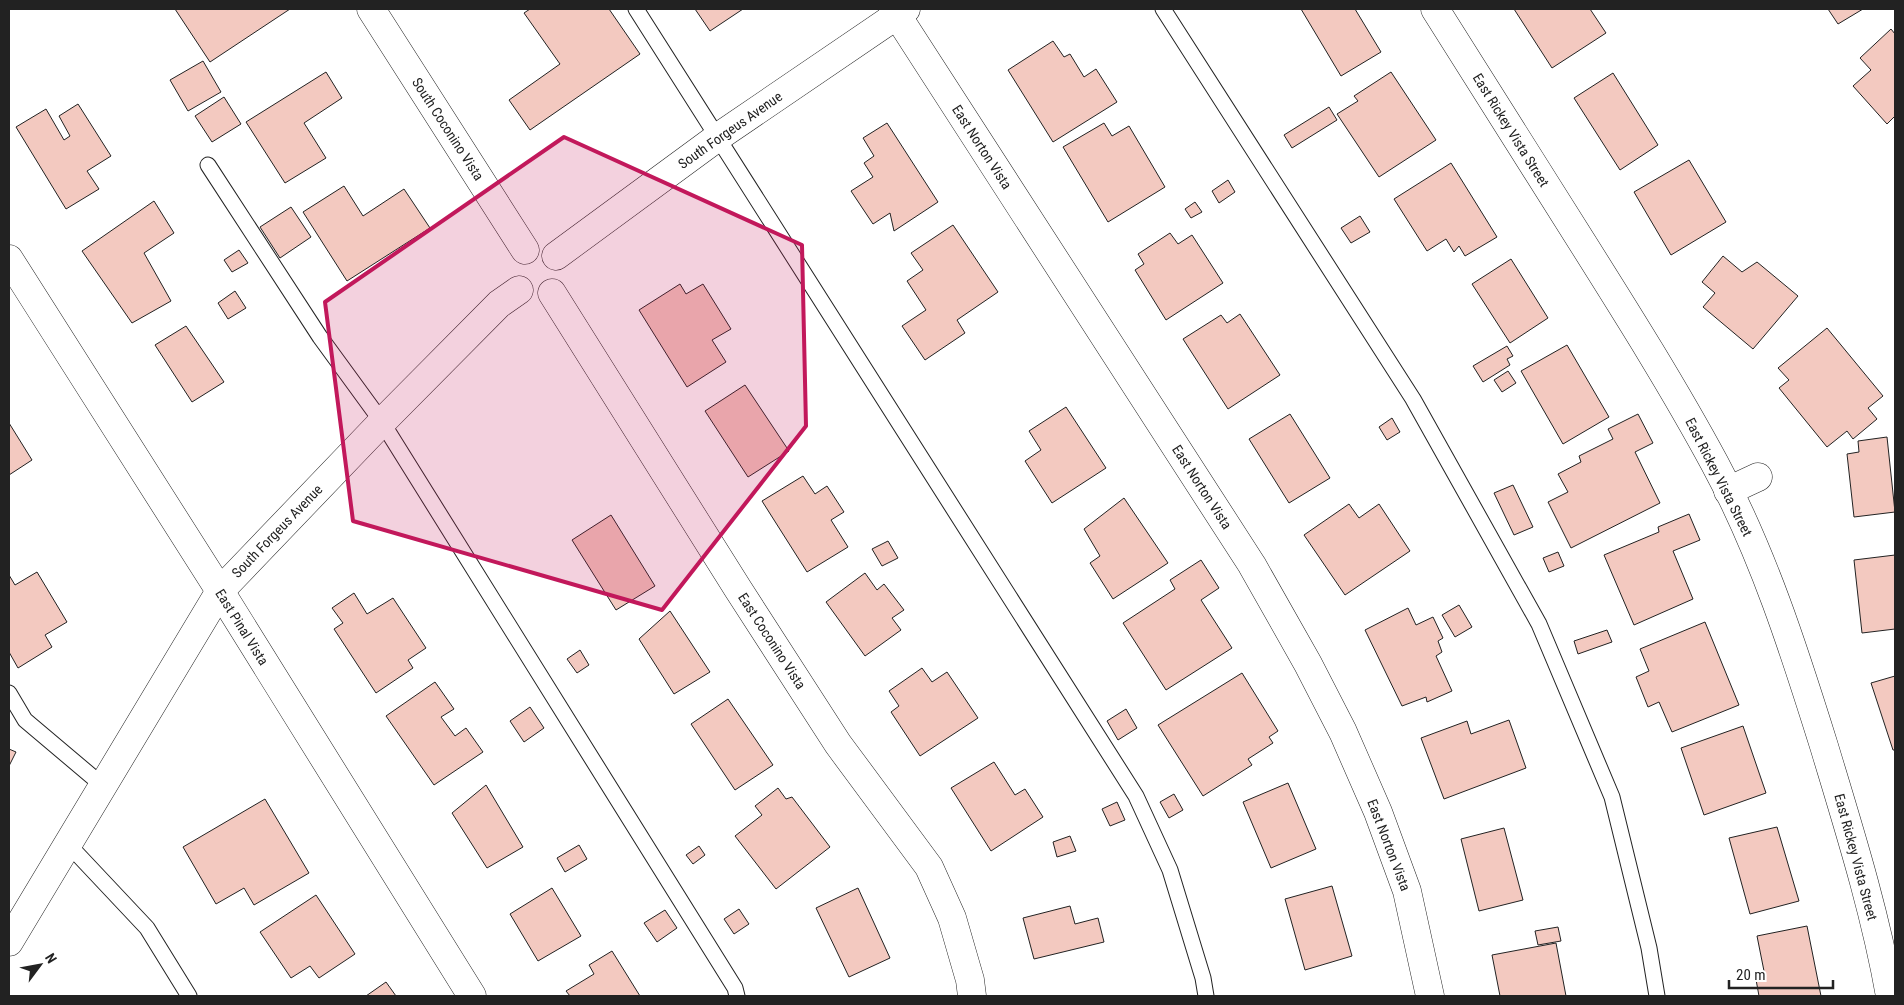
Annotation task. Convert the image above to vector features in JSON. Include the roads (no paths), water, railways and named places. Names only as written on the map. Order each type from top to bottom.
[{"type":"street","name":"South Coconino Vista","points":[[371,9],[525,250]]},
{"type":"street","name":"East Rickey Vista Street","points":[[1435,9],[1641,335],[1716,466],[1760,559],[1799,666],[1864,880],[1884,960],[1890,996]]},
{"type":"street","name":"South Forgeus Avenue","points":[[556,256],[718,138],[899,11]]},
{"type":"street","name":"East Norton Vista","points":[[899,11],[1252,565],[1308,664],[1359,768],[1408,891],[1430,996]]},
{"type":"street","points":[[536,246],[544,248],[556,256],[561,265],[563,273],[561,281],[552,292],[542,297],[525,295],[514,283],[512,266],[515,259],[525,250],[536,246]]},
{"type":"street","name":"East Pinal Vista","points":[[9,259],[220,591],[472,996]]},
{"type":"street","name":"South Forgeus Avenue","points":[[9,942],[220,591],[382,422],[500,304],[519,290]]},
{"type":"street","name":"East Coconino Vista","points":[[552,292],[738,589],[833,736],[929,867],[952,918],[970,980],[972,996]]},
{"type":"street","points":[[1728,491],[1758,477]]},
{"type":"lane","points":[[636,9],[1136,796],[1170,870],[1203,978],[1206,996]]},
{"type":"lane","points":[[1163,9],[1414,399],[1539,624],[1612,798],[1649,948],[1657,996]]},
{"type":"lane","points":[[208,165],[320,337],[382,422],[735,988],[737,996]]},
{"type":"lane","points":[[9,693],[25,720],[102,785]]},
{"type":"lane","points":[[67,843],[147,928],[189,996]]}]
